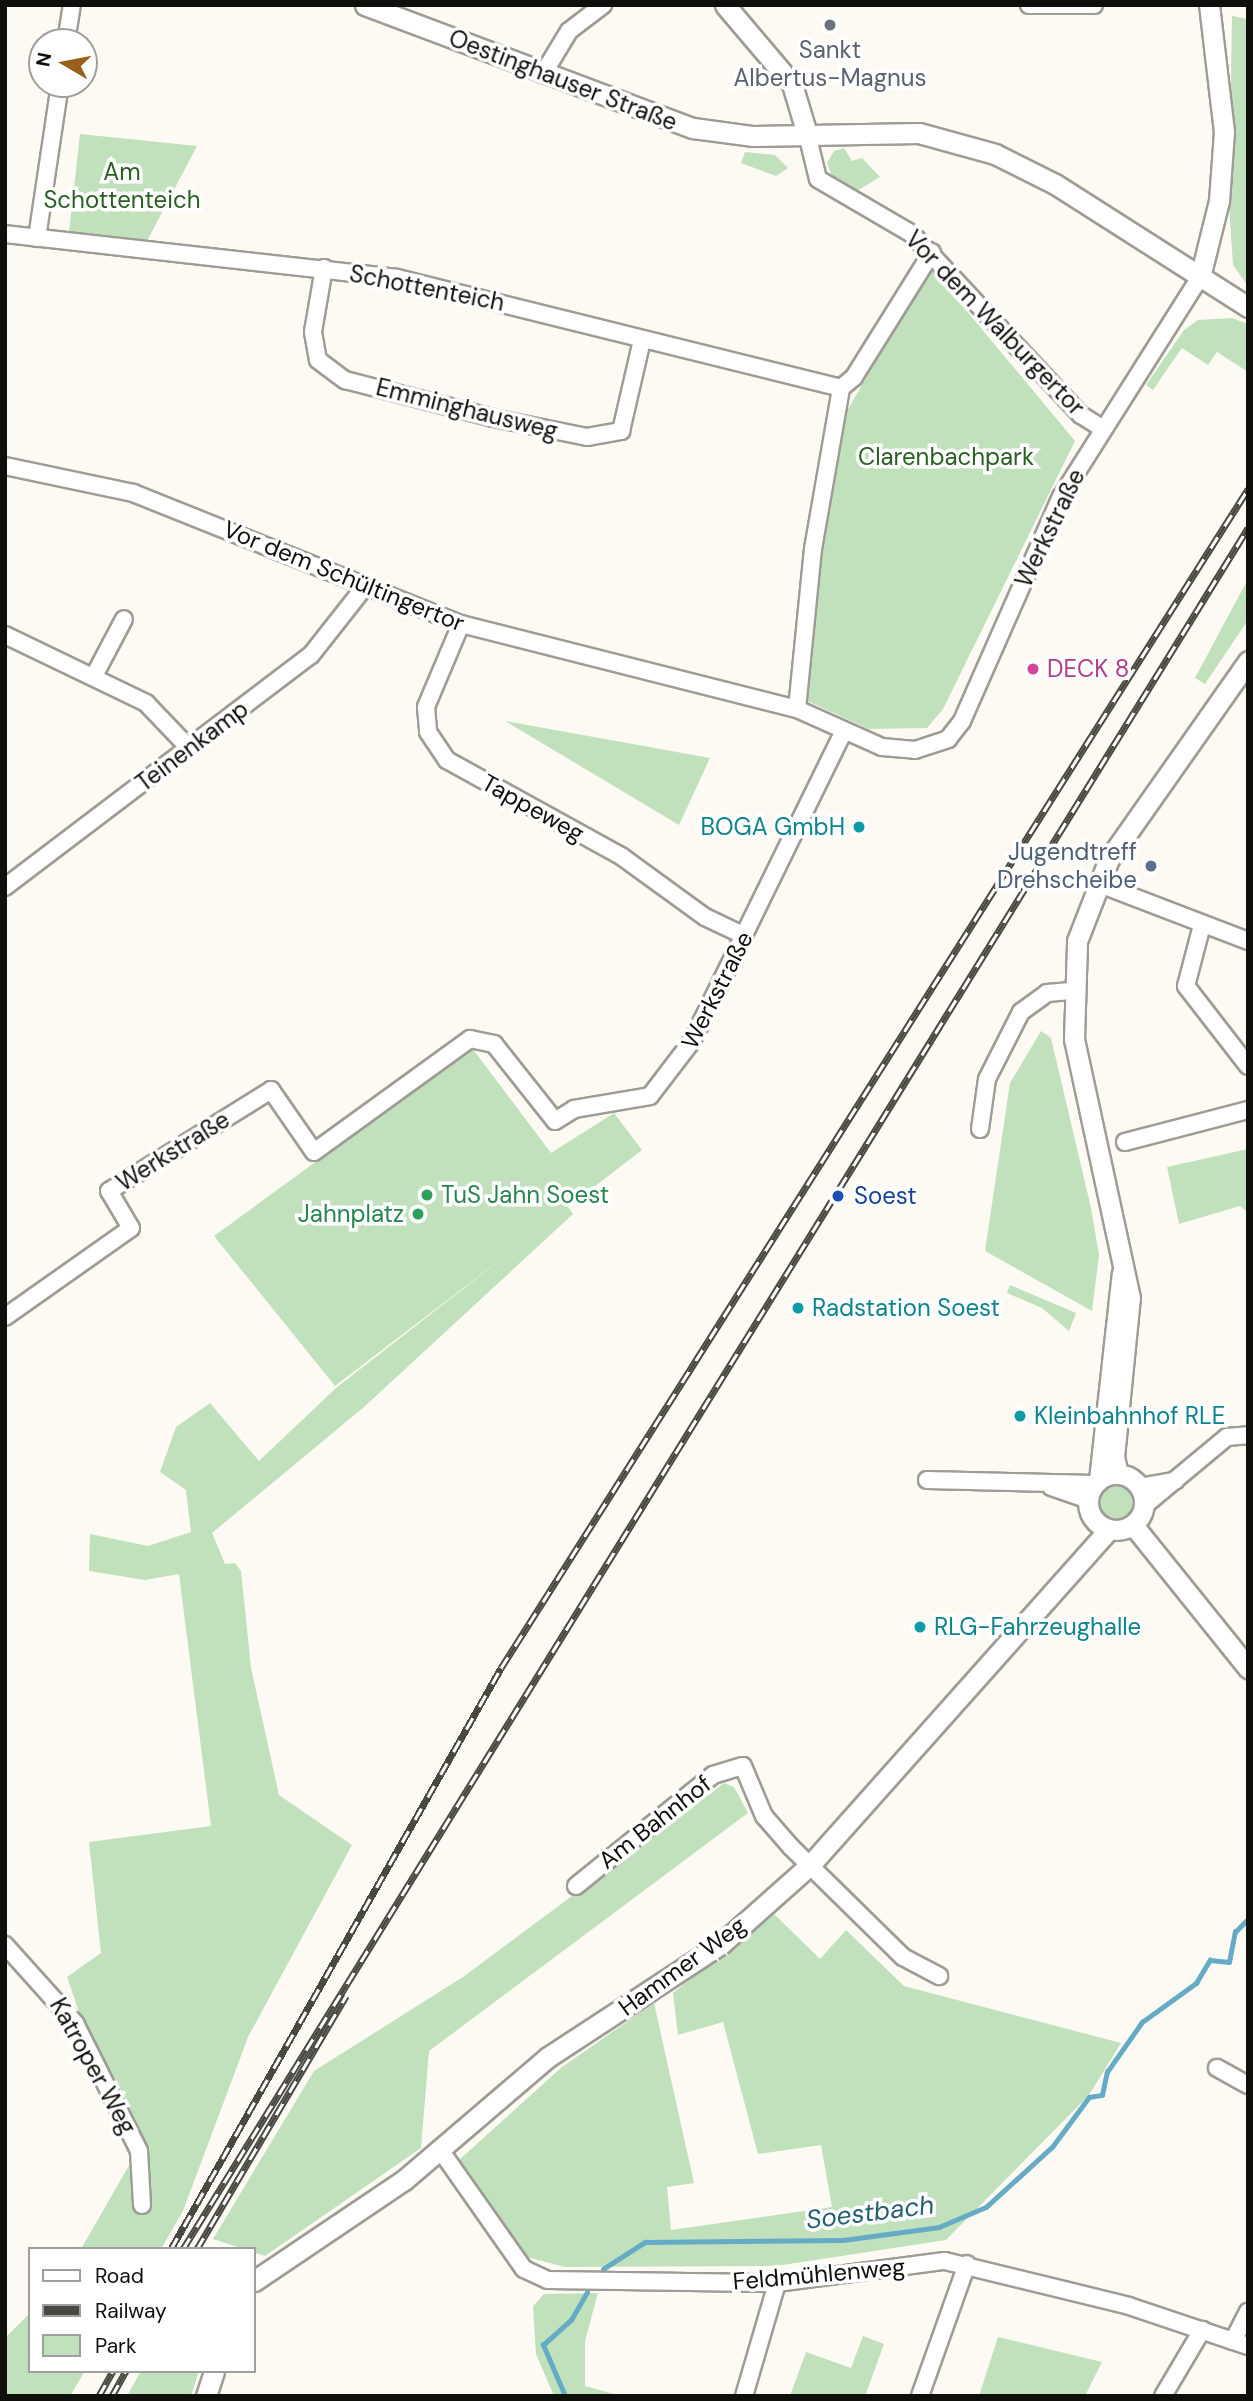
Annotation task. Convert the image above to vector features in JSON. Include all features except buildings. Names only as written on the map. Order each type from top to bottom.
[{"type":"street","points":[[68,28],[72,5]]},
{"type":"street","name":"Oestinghauser Straße","points":[[365,5],[543,74],[693,128],[807,134],[919,133],[995,155],[1055,184],[1248,307]]},
{"type":"street","points":[[543,74],[569,31],[603,5]]},
{"type":"street","points":[[725,5],[792,84],[807,134]]},
{"type":"street","points":[[1029,5],[1094,5]]},
{"type":"street","points":[[1200,277],[1219,201],[1224,132],[1209,5]]},
{"type":"street","points":[[37,238],[58,98]]},
{"type":"street","name":"Vor dem Walburgertor","points":[[807,134],[818,179],[892,220],[932,253],[1081,415],[1103,429]]},
{"type":"street","name":"Schottenteich","points":[[5,234],[324,268],[434,286],[841,388]]},
{"type":"street","points":[[797,709],[813,549],[841,388],[854,377],[932,253]]},
{"type":"street","name":"Emminghausweg","points":[[324,268],[313,332],[318,360],[345,380],[493,418],[587,437],[621,431],[642,340]]},
{"type":"street","name":"Werkstraße","points":[[5,1317],[131,1228],[108,1191],[271,1090],[314,1152],[470,1039],[494,1044],[555,1121],[574,1109],[650,1096],[689,1047],[843,733],[915,750],[948,739],[962,721],[1061,496],[1200,277]]},
{"type":"street","name":"Vor dem Schültingertor","points":[[5,466],[133,493],[363,589],[461,624],[797,709],[843,733]]},
{"type":"street","name":"Teinenkamp","points":[[5,887],[311,655],[363,589]]},
{"type":"street","points":[[94,676],[124,620]]},
{"type":"street","name":"Tappeweg","points":[[461,624],[426,707],[428,732],[447,760],[621,856],[705,917],[745,936]]},
{"type":"street","points":[[5,635],[146,703],[189,748]]},
{"type":"street","points":[[1142,1496],[1118,1474],[1114,1457],[1130,1298],[1123,1271],[1115,1203],[1074,1039],[1071,991],[1077,941],[1097,883],[1247,660]]},
{"type":"street","points":[[1097,883],[1248,941]]},
{"type":"street","points":[[1202,925],[1186,986],[1248,1066]]},
{"type":"street","points":[[980,1129],[987,1079],[1021,1012],[1047,993],[1071,991]]},
{"type":"street","points":[[1125,1142],[1248,1110]]},
{"type":"street","name":"Hammer Weg","points":[[256,2280],[441,2151],[548,2057],[721,1944],[810,1865],[1082,1557],[1096,1503],[1123,1271]]},
{"type":"street","points":[[1133,1525],[1142,1496],[1175,1481],[1227,1437],[1242,1430]]},
{"type":"street","points":[[1096,1503],[1118,1474]]},
{"type":"street","points":[[927,1480],[1049,1486],[1096,1503],[1133,1525],[1248,1668]]},
{"type":"street","name":"Am Bahnhof","points":[[576,1886],[713,1775],[743,1766],[764,1816],[810,1865]]},
{"type":"street","points":[[810,1865],[903,1957],[939,1976]]},
{"type":"street","name":"Katroper Weg","points":[[5,1945],[75,2023],[139,2151],[142,2206]]},
{"type":"street","points":[[1217,2067],[1248,2085]]},
{"type":"street","name":"Feldmühlenweg","points":[[441,2151],[524,2269],[548,2280],[777,2283],[945,2261],[967,2264],[1240,2343]]},
{"type":"street","points":[[920,2396],[967,2264]]},
{"type":"street","points":[[744,2396],[777,2283]]},
{"type":"street","points":[[1240,2343],[1248,2312]]},
{"type":"street","points":[[1163,2396],[1202,2330]]},
{"type":"street","points":[[206,2396],[213,2373]]},
{"type":"green space","points":[[1232,16],[1248,19],[1248,286],[1233,265],[1229,205]]},
{"type":"green space","name":"Am Schottenteich","points":[[80,134],[197,146],[147,241],[69,232]]},
{"type":"green space","points":[[844,148],[852,161],[862,158],[880,177],[857,191],[835,184],[827,163],[834,151]]},
{"type":"green space","points":[[745,152],[775,155],[788,168],[776,176],[741,163]]},
{"type":"green space","name":"Clarenbachpark","points":[[931,268],[1075,441],[943,709],[927,728],[869,729],[805,700],[827,514],[845,414]]},
{"type":"green space","points":[[1232,318],[1248,324],[1248,372],[1217,352],[1208,365],[1182,348],[1153,390],[1146,385],[1184,330],[1198,320]]},
{"type":"green space","points":[[1248,579],[1248,620],[1205,684],[1195,678]]},
{"type":"green space","points":[[505,721],[710,758],[679,825]]},
{"type":"green space","points":[[1041,1031],[1051,1038],[1091,1208],[1099,1255],[1092,1311],[985,1251],[1010,1083]]},
{"type":"green space","points":[[472,1048],[551,1153],[614,1113],[642,1150],[568,1207],[573,1214],[364,1407],[212,1533],[225,1564],[235,1563],[241,1571],[251,1668],[279,1795],[352,1845],[248,2037],[183,2211],[162,2247],[82,2247],[131,2162],[67,1977],[101,1953],[89,1842],[211,1826],[179,1574],[145,1580],[89,1571],[90,1534],[148,1546],[191,1532],[186,1490],[160,1472],[176,1427],[210,1403],[259,1461],[336,1388],[509,1253],[335,1386],[214,1236]]},
{"type":"green space","points":[[1248,1149],[1248,1213],[1240,1206],[1179,1224],[1167,1167]]},
{"type":"green space","points":[[1010,1285],[1076,1313],[1069,1331],[1042,1308],[1007,1293]]},
{"type":"green space","points":[[1116,1485],[1128,1490],[1133,1502],[1128,1514],[1116,1519],[1104,1514],[1099,1502],[1104,1490]]},
{"type":"green space","points":[[724,1783],[734,1787],[748,1813],[429,2051],[421,2148],[265,2256],[256,2253],[256,2247],[237,2247],[213,2239],[314,2071],[463,1977]]},
{"type":"green space","points":[[772,1912],[820,1959],[846,1930],[904,1986],[1121,2043],[1089,2095],[946,2240],[776,2266],[565,2267],[527,2257],[459,2160],[562,2067],[654,2003],[694,2183],[667,2187],[671,2230],[832,2207],[821,2145],[758,2154],[723,2022],[678,2035],[673,1993]]},
{"type":"green space","points":[[598,2293],[585,2341],[585,2386],[621,2396],[554,2396],[536,2354],[533,2306],[544,2294]]},
{"type":"green space","points":[[28,2315],[28,2373],[84,2373],[70,2396],[5,2396],[5,2338]]},
{"type":"green space","points":[[863,2336],[884,2344],[865,2396],[790,2396],[806,2352],[851,2368]]},
{"type":"green space","points":[[998,2337],[1102,2362],[1085,2396],[979,2396]]},
{"type":"green space","points":[[140,2373],[198,2373],[191,2396],[127,2396]]},
{"type":"waterway","name":"Soestbach","points":[[603,2269],[645,2242],[843,2240],[939,2227],[986,2207],[1052,2147],[1089,2097],[1102,2095],[1107,2072],[1142,2022],[1196,1983],[1210,1960],[1229,1962],[1235,1932],[1248,1919]]},
{"type":"waterway","name":"Soestbach","points":[[565,2396],[543,2345],[571,2320],[587,2292]]},
{"type":"railway","points":[[172,2247],[501,1668],[1248,489]]},
{"type":"railway","points":[[184,2247],[1248,528]]},
{"type":"railway","points":[[198,2247],[346,1996]]},
{"type":"railway","points":[[99,2396],[112,2373]]},
{"type":"railway","points":[[112,2396],[125,2373]]},
{"type":"place","name":"Sankt Albertus-Magnus","points":[[830,25]]},
{"type":"place","name":"DECK 8","points":[[1033,669]]},
{"type":"place","name":"BOGA GmbH","points":[[859,827]]},
{"type":"place","name":"Jugendtreff Drehscheibe","points":[[1151,866]]},
{"type":"place","name":"TuS Jahn Soest","points":[[427,1195]]},
{"type":"place","name":"Soest","points":[[838,1196]]},
{"type":"place","name":"Jahnplatz","points":[[418,1214]]},
{"type":"place","name":"Radstation Soest","points":[[798,1308]]},
{"type":"place","name":"Kleinbahnhof RLE","points":[[1020,1416]]},
{"type":"place","name":"RLG-Fahrzeughalle","points":[[920,1627]]}]
